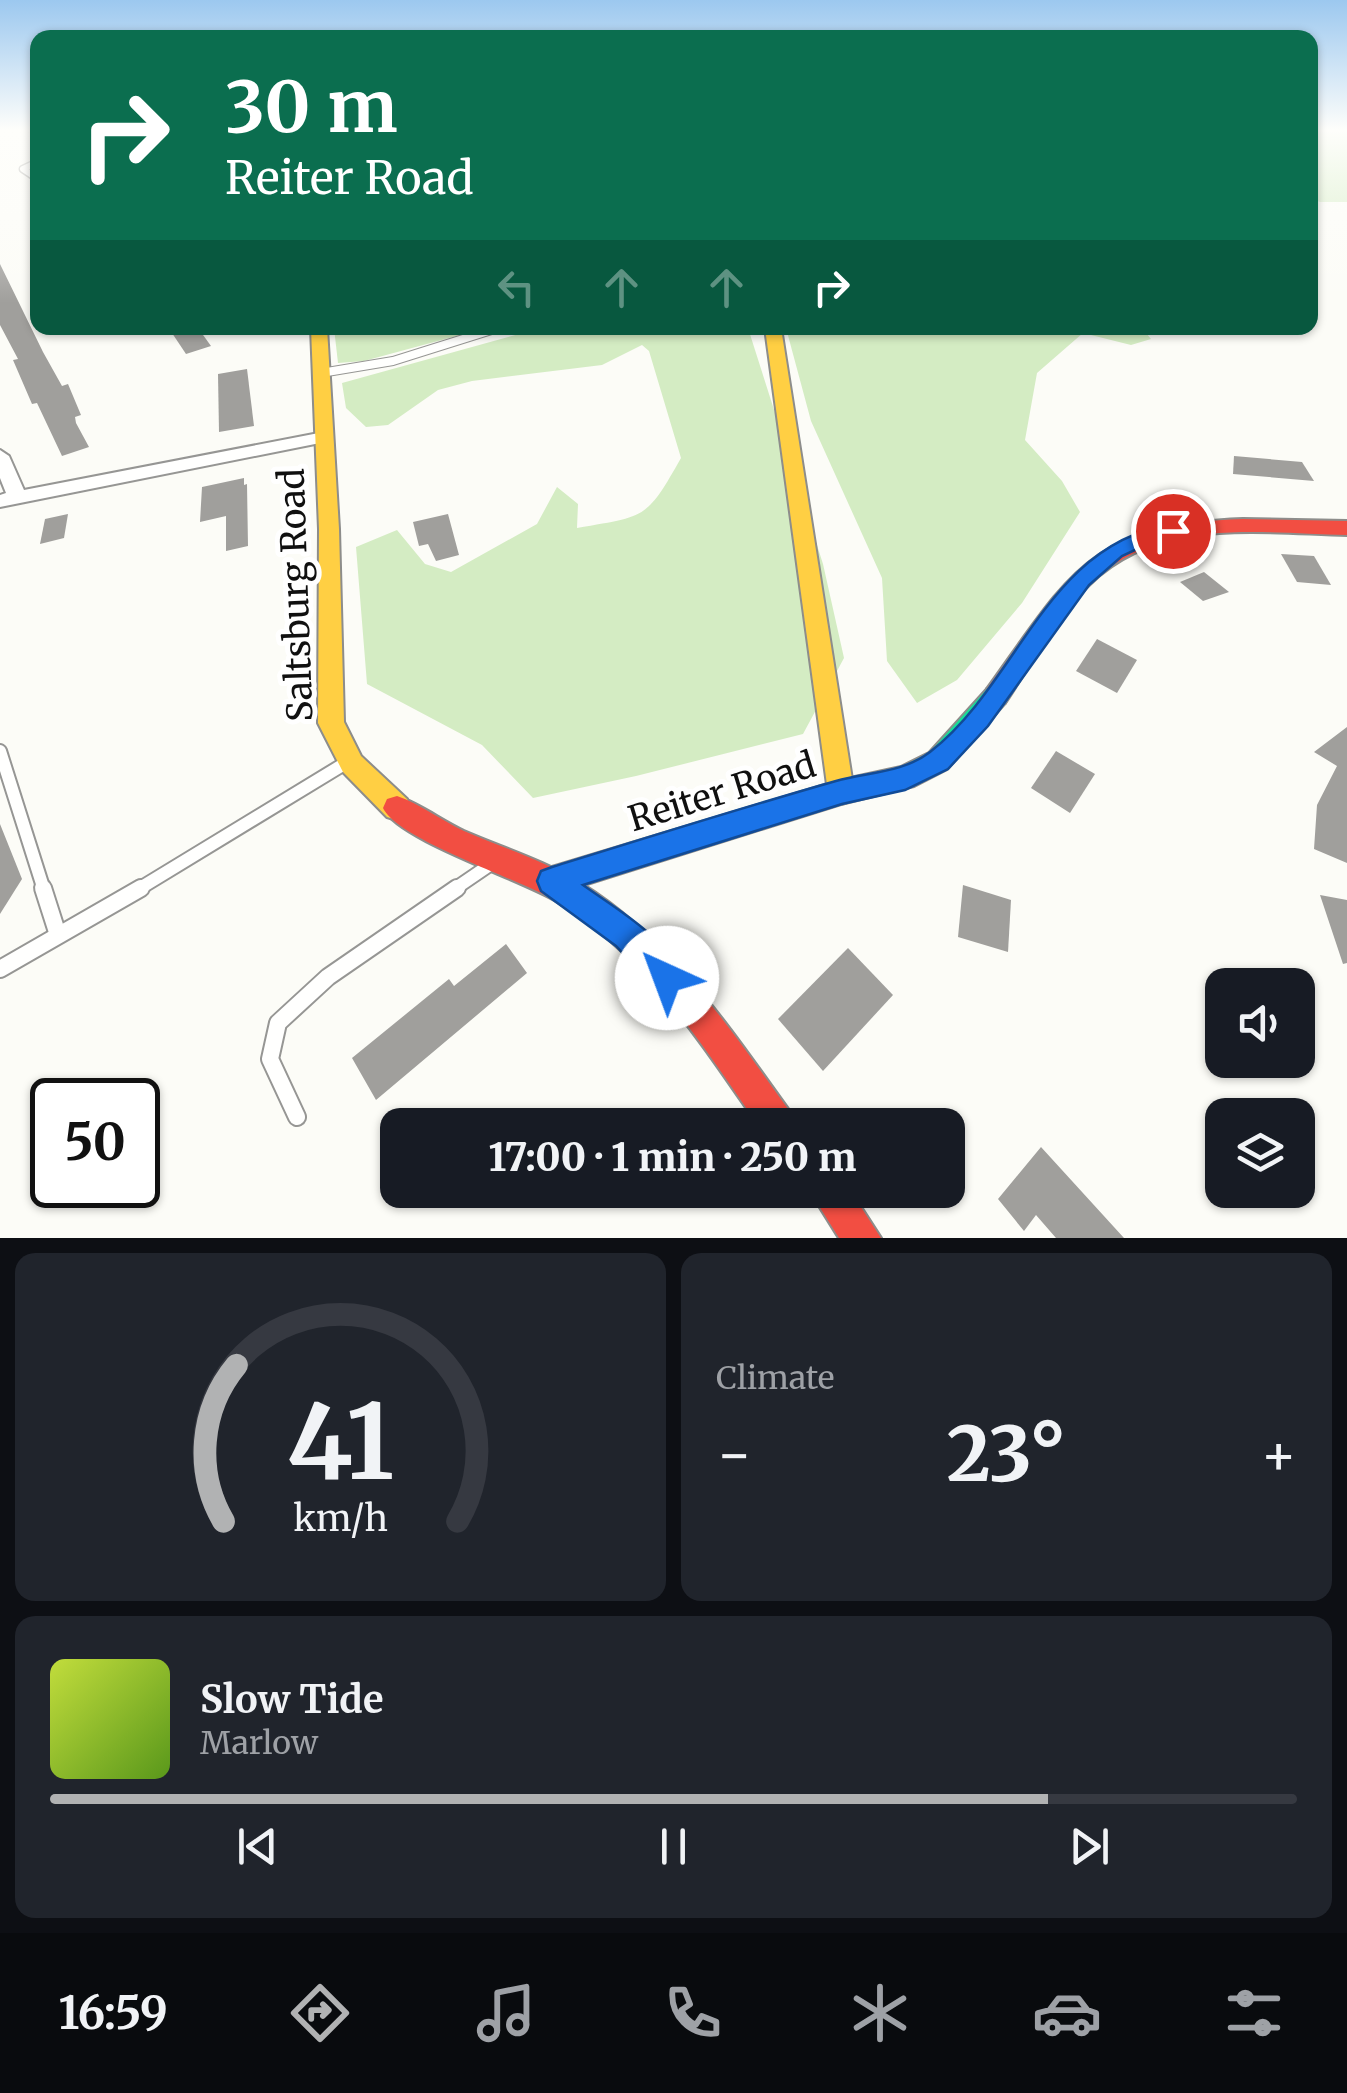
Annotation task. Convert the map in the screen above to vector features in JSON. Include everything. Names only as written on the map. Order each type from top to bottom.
[{"type":"street","name":"Saltsburg Road","points":[[319,335],[332,723],[349,761],[373,792],[401,814],[460,846],[552,881],[627,935],[701,1019],[766,1108]]},
{"type":"street","points":[[774,335],[842,792]]},
{"type":"street","points":[[0,456],[9,499],[324,437]]},
{"type":"street","name":"Reiter Road","points":[[552,881],[842,792],[905,778],[938,761],[979,718],[1081,579],[1115,550],[1150,535],[1196,528],[1347,528]]},
{"type":"street","points":[[840,1208],[862,1238]]},
{"type":"lane","points":[[322,373],[394,361],[476,335]]},
{"type":"lane","points":[[0,751],[58,935]]},
{"type":"lane","points":[[0,969],[204,852],[349,761]]},
{"type":"lane","points":[[297,1117],[270,1059],[278,1023],[328,977],[498,860]]},
{"type":"green space","points":[[1318,188],[1347,188],[1347,202],[1320,202]]},
{"type":"green space","points":[[335,335],[460,335],[364,361],[338,363]]},
{"type":"green space","points":[[516,335],[750,335],[823,564],[844,658],[803,734],[533,798],[482,745],[367,684],[356,547],[397,530],[425,564],[451,572],[537,524],[557,487],[578,504],[577,528],[642,512],[660,493],[681,458],[649,351],[642,345],[602,365],[472,381],[438,390],[388,425],[366,427],[346,408],[342,383]]},
{"type":"green space","points":[[788,335],[1081,335],[1037,373],[1025,440],[1062,481],[1080,512],[1022,603],[957,680],[917,703],[887,661],[882,578],[811,421]]},
{"type":"green space","points":[[1091,335],[1148,335],[1151,339],[1131,345]]},
{"type":"building","points":[[0,264],[30,325],[30,335],[35,335],[62,386],[68,384],[81,415],[75,417],[76,423],[89,447],[62,456],[37,403],[32,404],[13,360],[18,359],[0,325]]},
{"type":"building","points":[[173,335],[203,335],[211,346],[186,354]]},
{"type":"building","points":[[247,369],[254,426],[219,432],[218,374]]},
{"type":"building","points":[[1234,456],[1302,462],[1314,481],[1233,474]]},
{"type":"building","points":[[244,478],[248,546],[226,551],[226,516],[200,522],[202,487]]},
{"type":"building","points":[[68,514],[64,538],[40,544],[45,519]]},
{"type":"building","points":[[448,514],[459,555],[436,561],[428,544],[419,546],[413,522]]},
{"type":"building","points":[[1281,554],[1314,556],[1331,585],[1297,582]]},
{"type":"building","points":[[1204,572],[1229,592],[1203,601],[1180,582]]},
{"type":"building","points":[[1097,639],[1137,660],[1117,693],[1076,671]]},
{"type":"building","points":[[1347,727],[1347,863],[1314,849],[1317,805],[1337,766],[1314,752]]},
{"type":"building","points":[[1056,751],[1095,774],[1070,813],[1031,788]]},
{"type":"building","points":[[0,824],[22,879],[0,914]]},
{"type":"building","points":[[963,885],[1011,900],[1008,952],[958,937]]},
{"type":"building","points":[[1320,895],[1347,900],[1347,963],[1343,964]]},
{"type":"building","points":[[506,944],[527,973],[376,1100],[352,1058],[449,979],[454,986]]},
{"type":"building","points":[[848,948],[893,995],[823,1071],[778,1019]]},
{"type":"building","points":[[1041,1147],[1124,1238],[1056,1238],[1036,1215],[1024,1231],[998,1199]]},
{"type":"traffic: fast","points":[[552,881],[841,792],[905,778],[938,761],[996,696]]},
{"type":"traffic: slow","points":[[319,335],[329,529],[331,723],[352,764],[397,808]]},
{"type":"traffic: slow","points":[[774,335],[841,792]]},
{"type":"traffic: jam","points":[[996,696],[1071,590],[1110,555],[1141,541],[1208,527],[1347,528]]},
{"type":"traffic: jam","points":[[397,808],[438,833],[548,880],[602,914],[632,940],[685,998],[767,1108]]},
{"type":"traffic: jam","points":[[840,1208],[862,1238]]},
{"type":"route","points":[[667,978],[627,935],[552,881],[842,792],[905,778],[938,761],[979,718],[1081,579],[1115,550],[1150,535],[1173,531]]}]
